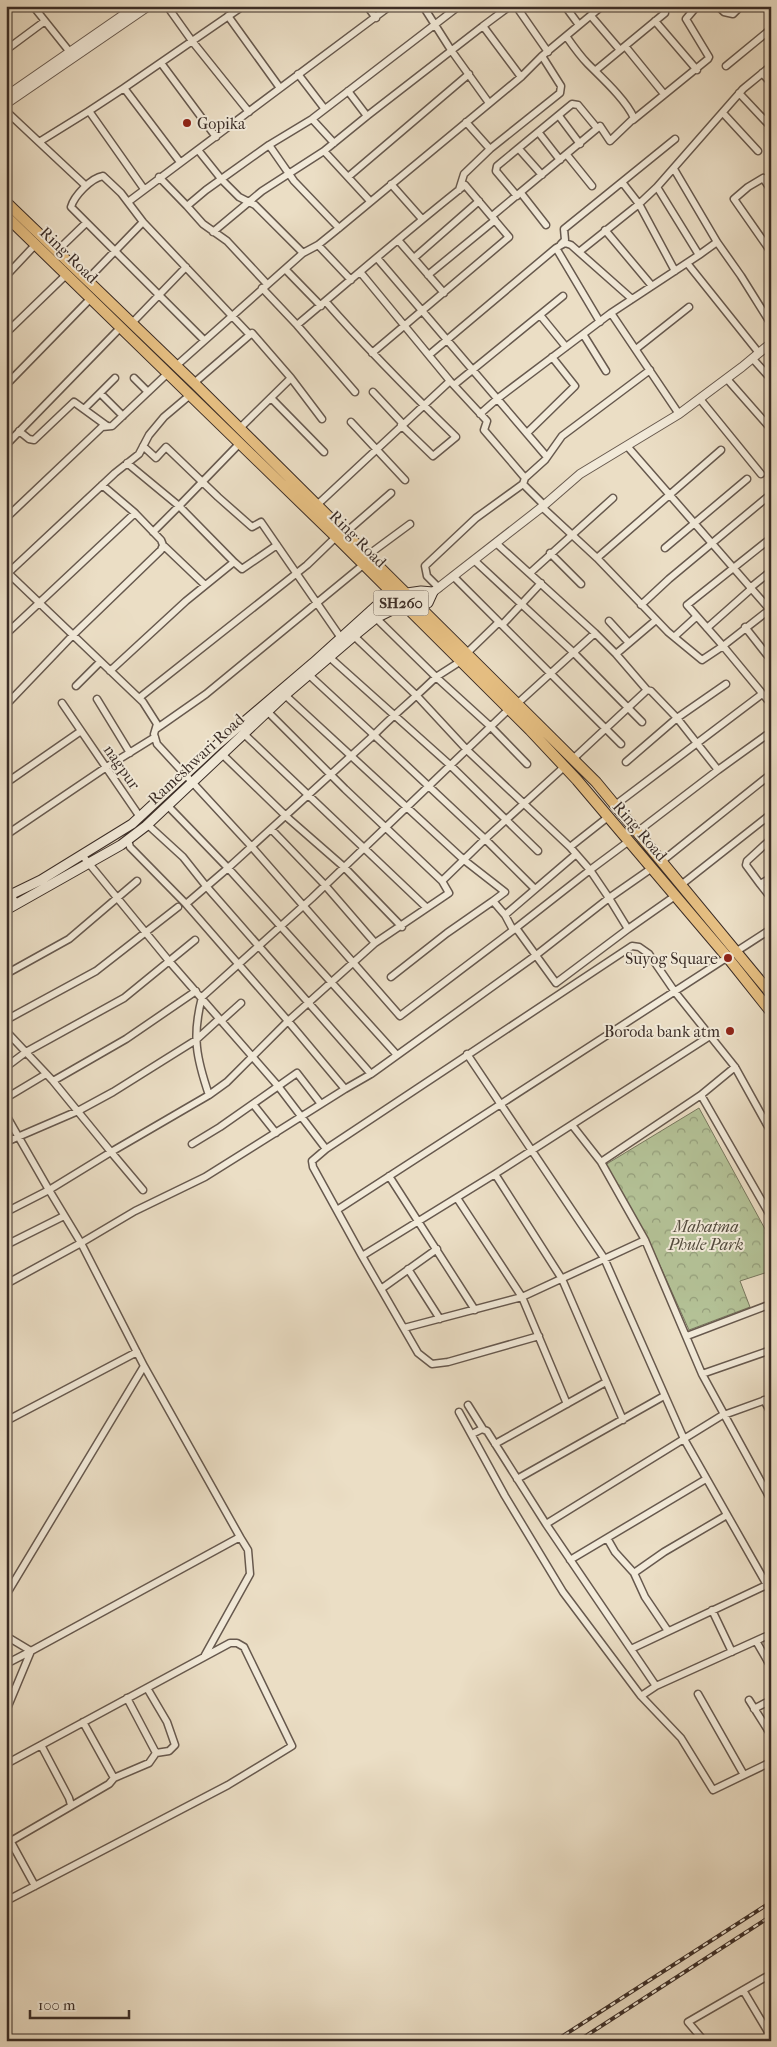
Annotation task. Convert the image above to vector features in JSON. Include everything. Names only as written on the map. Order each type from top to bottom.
[{"type":"highway","name":"Ring Road","points":[[6,202],[132,323],[190,394],[239,444],[366,560],[407,593],[464,657],[513,706],[596,782],[681,885],[732,954],[771,1012]]},
{"type":"highway","name":"Ring Road","points":[[8,221],[36,244],[121,327],[172,370],[194,383],[239,430],[317,505],[340,535]]},
{"type":"highway","name":"Ring Road","points":[[366,560],[393,595],[405,607],[464,657]]},
{"type":"highway","name":"Ring Road","points":[[513,706],[675,896],[771,994]]},
{"type":"main road","points":[[8,893],[41,880],[119,833],[140,817],[185,775],[327,655],[341,638],[376,606],[393,595],[436,590]]},
{"type":"main road","points":[[417,605],[429,602],[436,590]]},
{"type":"main road","name":"Rameshwari Road","points":[[6,910],[128,840],[148,825],[244,734],[265,709],[285,695],[327,655],[376,618],[392,610],[417,605]]},
{"type":"street","points":[[6,9],[10,6]]},
{"type":"street","points":[[6,104],[136,6]]},
{"type":"street","points":[[6,96],[149,6]]},
{"type":"street","points":[[167,6],[192,41],[249,112]]},
{"type":"street","points":[[39,142],[124,88],[244,6]]},
{"type":"street","points":[[367,6],[376,18]]},
{"type":"street","points":[[128,202],[390,6]]},
{"type":"street","points":[[423,6],[450,50],[489,103]]},
{"type":"street","points":[[187,206],[268,145],[312,119],[459,6]]},
{"type":"street","points":[[213,232],[248,202],[288,173],[324,151],[450,50],[510,6]]},
{"type":"street","points":[[459,190],[464,174],[490,149],[560,93],[561,86],[545,54],[516,6]]},
{"type":"street","points":[[565,6],[579,25]]},
{"type":"street","points":[[6,518],[102,427],[112,426],[204,340],[303,253],[318,245],[339,228],[521,77],[602,6]]},
{"type":"street","points":[[596,70],[665,13],[665,6]]},
{"type":"street","points":[[428,275],[597,128],[600,126],[610,141],[664,94],[697,70],[709,56],[686,19],[697,6]]},
{"type":"street","points":[[718,6],[724,12],[733,14],[741,6]]},
{"type":"street","points":[[36,7],[72,54]]},
{"type":"street","points":[[228,16],[280,88]]},
{"type":"street","points":[[591,16],[664,94]]},
{"type":"street","points":[[6,50],[45,21]]},
{"type":"street","points":[[655,21],[697,70]]},
{"type":"street","points":[[483,26],[521,77]]},
{"type":"street","points":[[726,66],[771,29]]},
{"type":"street","points":[[566,36],[581,57],[596,70],[632,114],[633,120]]},
{"type":"street","points":[[161,63],[216,137]]},
{"type":"street","points":[[579,252],[639,204],[657,187],[739,93],[771,66]]},
{"type":"street","points":[[762,73],[771,83]]},
{"type":"street","points":[[298,74],[324,108]]},
{"type":"street","points":[[348,177],[469,74]]},
{"type":"street","points":[[124,88],[180,162]]},
{"type":"street","points":[[348,91],[367,116]]},
{"type":"street","points":[[739,93],[760,113],[771,127]]},
{"type":"street","points":[[546,225],[496,169],[572,104],[576,103],[597,128]]},
{"type":"street","points":[[6,111],[86,186]]},
{"type":"street","points":[[89,111],[144,189]]},
{"type":"street","points":[[723,113],[758,151]]},
{"type":"street","points":[[559,116],[580,144]]},
{"type":"street","points":[[312,119],[334,143]]},
{"type":"street","points":[[466,122],[490,149]]},
{"type":"street","points":[[539,132],[560,160]]},
{"type":"street","points":[[429,355],[559,246],[565,240],[564,228],[675,139]]},
{"type":"street","points":[[268,145],[304,193],[339,228]]},
{"type":"street","points":[[519,149],[542,175]]},
{"type":"street","points":[[198,150],[222,180],[239,197],[255,205],[303,253]]},
{"type":"street","points":[[324,151],[370,201]]},
{"type":"street","points":[[567,155],[592,186]]},
{"type":"street","points":[[674,169],[717,242],[742,276],[771,324]]},
{"type":"street","points":[[204,340],[86,223],[71,205],[86,186],[103,176],[231,317],[250,335],[252,333],[291,378],[322,419]]},
{"type":"street","points":[[159,177],[195,217],[227,241],[297,326],[355,392]]},
{"type":"street","points":[[771,190],[763,178],[748,187],[734,199],[771,252]]},
{"type":"street","points":[[622,182],[639,204],[675,271]]},
{"type":"street","points":[[391,184],[422,218]]},
{"type":"street","points":[[297,326],[361,273],[422,218],[465,185],[509,237],[423,312],[404,325],[372,353]]},
{"type":"street","points":[[657,187],[699,255]]},
{"type":"street","points":[[414,258],[479,201]]},
{"type":"street","points":[[87,280],[143,222]]},
{"type":"street","points":[[57,250],[86,223]]},
{"type":"street","points":[[605,230],[652,286]]},
{"type":"street","points":[[398,240],[444,293]]},
{"type":"street","points":[[480,414],[611,313],[717,242]]},
{"type":"street","points":[[559,246],[568,243],[632,299]]},
{"type":"street","points":[[6,276],[36,244]]},
{"type":"street","points":[[318,245],[351,280]]},
{"type":"street","points":[[559,246],[600,322]]},
{"type":"street","points":[[378,258],[547,457]]},
{"type":"street","points":[[687,263],[771,379]]},
{"type":"street","points":[[132,323],[186,267]]},
{"type":"street","points":[[285,269],[323,304],[456,437],[433,456],[373,392]]},
{"type":"street","points":[[361,273],[452,383],[487,421],[484,430],[543,506],[597,558],[656,620],[700,659],[723,646],[745,627],[770,610],[627,446]]},
{"type":"street","points":[[6,333],[67,274]]},
{"type":"street","points":[[317,505],[424,405],[563,296]]},
{"type":"street","points":[[6,385],[91,298]]},
{"type":"street","points":[[636,349],[689,307]]},
{"type":"street","points":[[611,313],[679,414]]},
{"type":"street","points":[[540,315],[566,347]]},
{"type":"street","points":[[6,445],[121,327]]},
{"type":"street","points":[[583,334],[606,371]]},
{"type":"street","points":[[194,383],[250,335]]},
{"type":"street","points":[[650,370],[571,428],[524,481],[476,518],[425,566],[427,576],[436,590],[475,561],[580,474],[679,414],[727,379],[771,343]]},
{"type":"street","points":[[527,433],[576,386],[552,357]]},
{"type":"street","points":[[84,409],[115,378]]},
{"type":"street","points":[[134,378],[148,392]]},
{"type":"street","points":[[239,430],[291,378]]},
{"type":"street","points":[[727,379],[771,429]]},
{"type":"street","points":[[100,393],[123,416]]},
{"type":"street","points":[[190,394],[164,417],[149,436],[140,454],[102,485],[7,573],[139,698],[157,724],[155,737],[157,744],[304,905],[400,1016],[629,841]]},
{"type":"street","points":[[271,398],[324,452]]},
{"type":"street","points":[[700,399],[761,474]]},
{"type":"street","points":[[19,431],[29,439],[34,440],[74,402],[107,426]]},
{"type":"street","points":[[351,422],[405,480]]},
{"type":"street","points":[[153,532],[239,444]]},
{"type":"street","points":[[143,446],[156,458],[166,447],[218,498],[252,526],[261,522],[341,638]]},
{"type":"street","points":[[597,558],[669,493],[721,450]]},
{"type":"street","points":[[126,464],[179,506],[242,569],[276,545]]},
{"type":"street","points":[[665,548],[747,479]]},
{"type":"street","points":[[102,485],[135,513],[163,545],[205,585]]},
{"type":"street","points":[[139,698],[296,574],[391,493]]},
{"type":"street","points":[[641,605],[771,494]]},
{"type":"street","points":[[530,573],[613,498]]},
{"type":"street","points":[[6,634],[135,513]]},
{"type":"street","points":[[156,729],[206,694],[317,604],[410,524]]},
{"type":"street","points":[[771,538],[732,567],[687,605],[771,704]]},
{"type":"street","points":[[496,543],[616,654],[647,690],[651,691],[677,718],[718,770]]},
{"type":"street","points":[[6,705],[73,635],[161,550],[163,545]]},
{"type":"street","points":[[550,553],[581,584]]},
{"type":"street","points":[[475,561],[573,652],[642,722]]},
{"type":"street","points":[[110,671],[205,585],[234,562]]},
{"type":"street","points":[[708,628],[771,571]]},
{"type":"street","points":[[453,576],[621,744]]},
{"type":"street","points":[[186,904],[374,736],[394,714],[436,677],[464,657],[522,604],[541,583]]},
{"type":"street","points":[[674,636],[696,617]]},
{"type":"street","points":[[376,618],[436,677],[491,727],[527,764]]},
{"type":"street","points":[[609,620],[629,643]]},
{"type":"street","points":[[616,654],[656,620]]},
{"type":"street","points":[[745,627],[771,660]]},
{"type":"street","points":[[209,1095],[198,1064],[196,1040],[196,1018],[202,997],[304,905],[513,706],[595,633]]},
{"type":"street","points":[[354,636],[468,750],[570,847],[590,870],[628,929]]},
{"type":"street","points":[[327,655],[450,765],[538,851]]},
{"type":"street","points":[[76,686],[100,662]]},
{"type":"street","points":[[308,674],[485,839],[535,889]]},
{"type":"street","points":[[626,762],[677,718],[726,684]]},
{"type":"street","points":[[573,759],[647,690]]},
{"type":"street","points":[[614,806],[762,694]]},
{"type":"street","points":[[285,695],[464,860],[505,892],[447,933],[391,977]]},
{"type":"street","points":[[96,699],[130,753]]},
{"type":"street","name":"nagpur","points":[[62,703],[140,817]]},
{"type":"street","points":[[6,1212],[49,1190],[209,1095],[227,1082],[288,1021],[375,943],[402,927],[449,893],[442,880],[344,789],[331,773],[265,709]]},
{"type":"street","points":[[6,783],[81,732]]},
{"type":"street","points":[[244,734],[364,846],[427,908]]},
{"type":"street","points":[[636,832],[768,734]]},
{"type":"street","points":[[6,835],[105,768],[155,737]]},
{"type":"street","points":[[222,754],[344,867],[402,927]]},
{"type":"street","points":[[442,880],[564,767]]},
{"type":"street","points":[[661,862],[771,774]]},
{"type":"street","points":[[168,806],[228,868],[397,1055]]},
{"type":"street","points":[[681,885],[771,814]]},
{"type":"street","points":[[570,847],[608,817]]},
{"type":"street","points":[[148,825],[183,857],[206,886],[371,1074]]},
{"type":"street","points":[[271,828],[324,884],[375,943]]},
{"type":"street","points":[[771,839],[746,865],[771,898]]},
{"type":"street","points":[[128,840],[130,848],[186,904],[345,1089]]},
{"type":"street","points":[[82,855],[169,961],[278,1086],[326,1149]]},
{"type":"street","points":[[505,915],[575,855]]},
{"type":"street","points":[[6,1284],[135,1212],[205,1177],[371,1074],[535,956],[609,898],[652,868]]},
{"type":"street","points":[[760,884],[771,878]]},
{"type":"street","points":[[6,974],[69,939],[137,881]]},
{"type":"street","points":[[8,893],[17,904]]},
{"type":"street","points":[[556,983],[675,896]]},
{"type":"street","points":[[493,900],[562,992]]},
{"type":"street","points":[[6,1020],[96,971],[178,907]]},
{"type":"street","points":[[337,1210],[771,929]]},
{"type":"street","points":[[6,1067],[26,1052],[124,998],[195,940]]},
{"type":"street","points":[[538,1336],[448,1362],[432,1364],[418,1353],[313,1167],[312,1160],[314,1157],[632,946],[639,947],[649,954],[675,992],[735,1067],[771,1132]]},
{"type":"street","points":[[52,1081],[126,1039],[196,990]]},
{"type":"street","points":[[6,1142],[78,1111],[113,1092],[196,1040],[240,1003]]},
{"type":"street","points":[[6,1031],[78,1111],[143,1190]]},
{"type":"street","points":[[362,1256],[496,1174],[710,1036]]},
{"type":"street","points":[[467,1054],[604,1258],[684,1439],[769,1584],[630,1648]]},
{"type":"street","points":[[601,1162],[700,1095],[735,1067]]},
{"type":"street","points":[[192,1144],[297,1073],[321,1104]]},
{"type":"street","points":[[6,1098],[46,1074]]},
{"type":"street","points":[[700,1095],[770,1214]]},
{"type":"street","points":[[253,1104],[276,1133]]},
{"type":"street","points":[[6,1116],[81,1243],[144,1366],[248,1550],[250,1574],[204,1656]]},
{"type":"street","points":[[572,1125],[601,1162],[645,1240],[702,1374],[771,1500]]},
{"type":"street","points":[[496,1174],[562,1280],[623,1420]]},
{"type":"street","points":[[389,1176],[475,1310]]},
{"type":"street","points":[[457,1198],[522,1297],[567,1404]]},
{"type":"street","points":[[6,1245],[64,1216]]},
{"type":"street","points":[[404,1328],[522,1297],[645,1240]]},
{"type":"street","points":[[381,1289],[437,1249]]},
{"type":"street","points":[[408,1270],[440,1319]]},
{"type":"street","points":[[687,1336],[771,1304]]},
{"type":"street","points":[[702,1374],[771,1350]]},
{"type":"street","points":[[6,1421],[137,1352]]},
{"type":"street","points":[[6,1595],[144,1366]]},
{"type":"street","points":[[495,1444],[606,1382]]},
{"type":"street","points":[[517,1479],[664,1396]]},
{"type":"street","points":[[546,1524],[724,1415],[771,1398]]},
{"type":"street","points":[[764,1400],[771,1413]]},
{"type":"street","points":[[468,1405],[656,1686]]},
{"type":"street","points":[[459,1412],[505,1496],[563,1592],[641,1696],[681,1738],[713,1790],[771,1762]]},
{"type":"street","points":[[472,1434],[483,1429]]},
{"type":"street","points":[[570,1560],[706,1479]]},
{"type":"street","points":[[634,1573],[664,1552],[727,1515]]},
{"type":"street","points":[[6,1664],[240,1537]]},
{"type":"street","points":[[607,1538],[615,1552],[634,1573],[645,1597],[668,1631]]},
{"type":"street","points":[[712,1610],[732,1652]]},
{"type":"street","points":[[641,1696],[656,1686],[771,1634]]},
{"type":"street","points":[[6,1636],[31,1651]]},
{"type":"street","points":[[756,1641],[771,1667]]},
{"type":"street","points":[[6,1764],[230,1643],[237,1643],[244,1647],[292,1746],[228,1785],[6,1901]]},
{"type":"street","points":[[6,1711],[31,1651]]},
{"type":"street","points":[[10,1841],[109,1784],[114,1778],[148,1763],[156,1753],[169,1752],[175,1746],[167,1722],[147,1688]]},
{"type":"street","points":[[698,1694],[744,1775]]},
{"type":"street","points":[[127,1698],[156,1753]]},
{"type":"street","points":[[749,1700],[771,1736]]},
{"type":"street","points":[[754,1709],[771,1700]]},
{"type":"street","points":[[83,1722],[114,1778]]},
{"type":"street","points":[[41,1745],[71,1805]]},
{"type":"street","points":[[6,1833],[35,1886]]},
{"type":"street","points":[[704,2041],[688,2022],[771,1974]]},
{"type":"street","points":[[743,1990],[771,2037]]},
{"type":"green space","name":"Mahatma Phule Park","points":[[699,1108],[771,1240],[771,1271],[740,1281],[750,1307],[689,1330],[649,1241],[605,1165]]},
{"type":"railway","points":[[555,2041],[771,1902]]},
{"type":"railway","points":[[578,2041],[771,1916]]},
{"type":"place","name":"Gopika","points":[[187,123]]},
{"type":"place","name":"Suyog Square","points":[[728,958]]},
{"type":"place","name":"Boroda bank atm","points":[[730,1031]]}]
